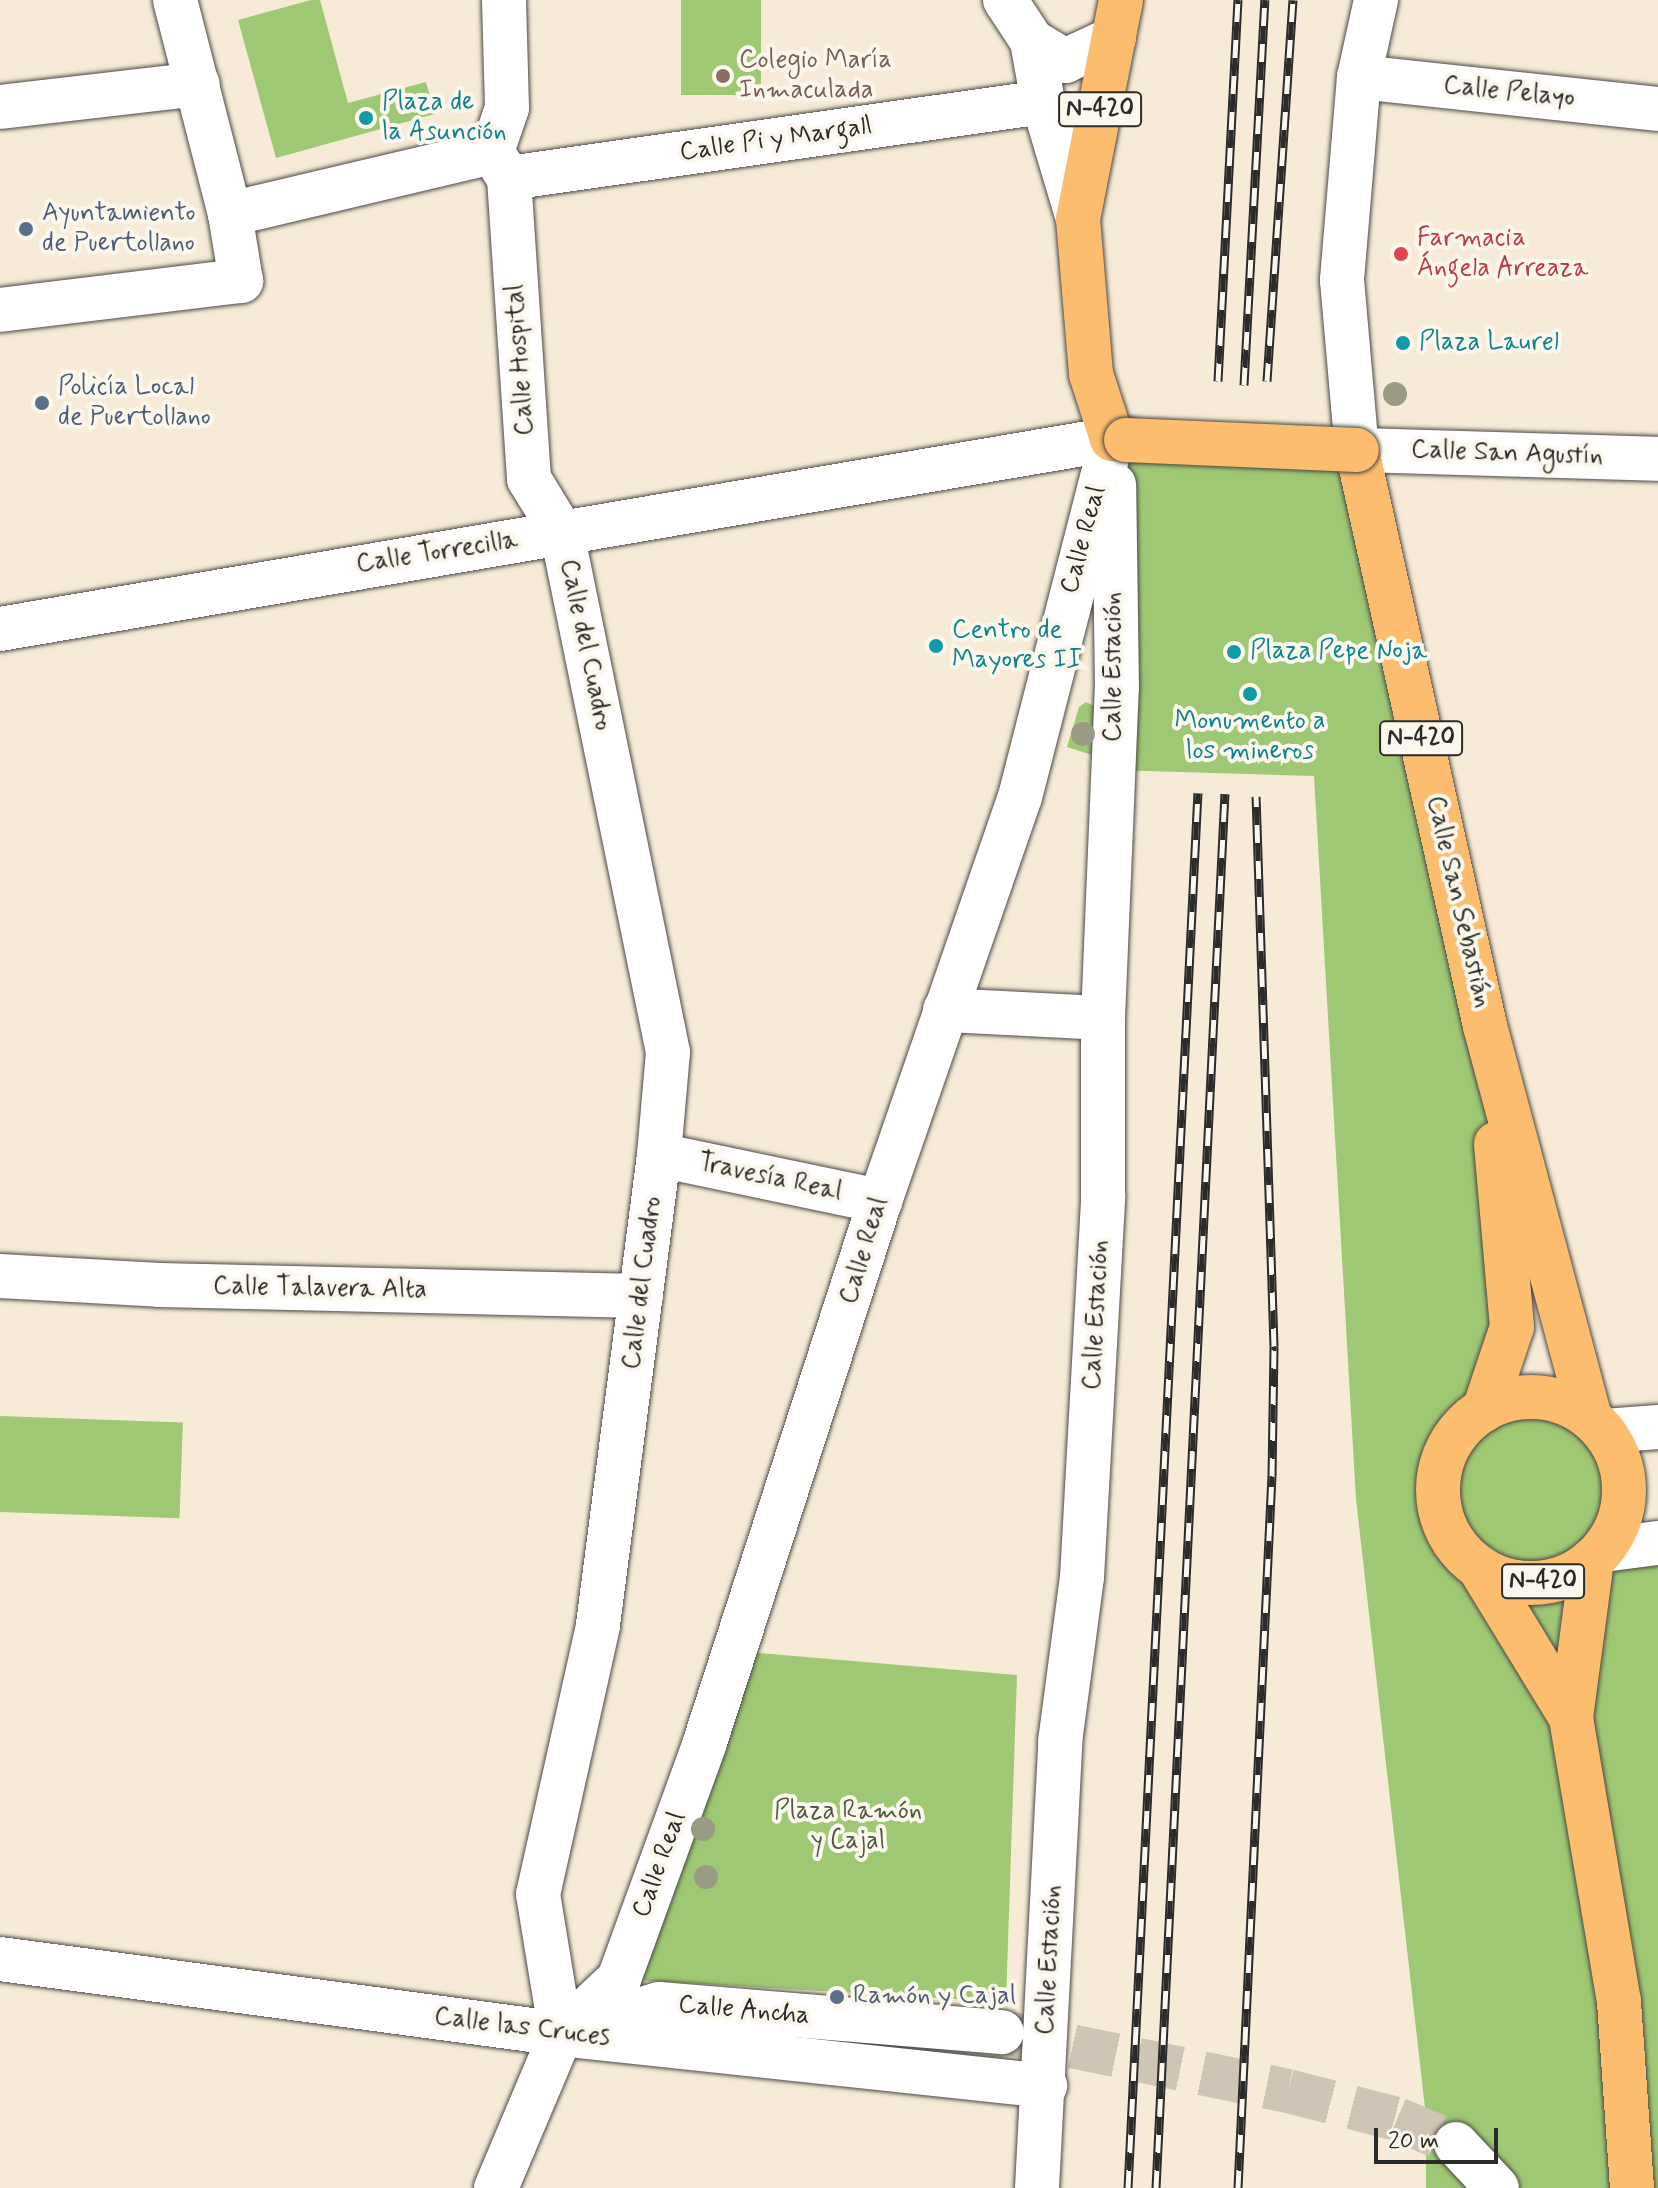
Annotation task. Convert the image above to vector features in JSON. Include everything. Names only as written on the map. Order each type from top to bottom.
[{"type":"highway","name":"N-420","points":[[1118,19],[1078,219],[1091,374],[1119,440]]},
{"type":"highway","points":[[1119,440],[1357,450]]},
{"type":"highway","name":"Calle San Sebastián","points":[[1357,450],[1485,1026],[1597,1424]]},
{"type":"highway","name":"Calle San Sebastián","points":[[1484,1410],[1512,1327],[1485,1026]]},
{"type":"highway","name":"N-420","points":[[1571,1718],[1479,1567],[1445,1526],[1439,1474],[1463,1426],[1484,1410],[1519,1397],[1557,1400],[1597,1424],[1620,1460],[1625,1491],[1619,1522],[1598,1555],[1571,1718],[1619,2002],[1632,2188]]},
{"type":"highway","name":"N-420","points":[[1479,1567],[1506,1579],[1537,1583],[1567,1576],[1598,1555]]},
{"type":"street","points":[[0,310],[241,281],[230,214],[175,0]]},
{"type":"street","points":[[230,214],[500,165],[507,108],[504,0]]},
{"type":"street","points":[[1005,0],[1032,41],[1043,102],[1078,219]]},
{"type":"street","points":[[1357,450],[1342,280],[1359,77],[1376,0]]},
{"type":"street","points":[[1032,41],[1065,61],[1118,19]]},
{"type":"street","name":"Calle Pelayo","points":[[1359,77],[1658,109]]},
{"type":"street","points":[[0,107],[198,84]]},
{"type":"street","name":"Calle Pi y Margall","points":[[500,165],[1043,102]]},
{"type":"street","name":"Calle Hospital","points":[[500,165],[529,479],[562,533]]},
{"type":"street","name":"Calle Torrecilla","points":[[0,629],[1119,440]]},
{"type":"street","name":"Calle Real","points":[[561,2034],[619,1979],[704,1745],[880,1201],[1020,797],[1048,680],[1119,440]]},
{"type":"street","name":"Calle Estación","points":[[1037,2188],[1045,2086],[1060,1742],[1082,1577],[1103,1211],[1103,1018],[1117,688],[1119,440]]},
{"type":"street","name":"Calle San Agustín","points":[[1357,450],[1658,459]]},
{"type":"street","name":"Calle del Cuadro","points":[[561,2034],[538,1894],[598,1626],[659,1155],[668,1052],[562,533]]},
{"type":"street","points":[[1048,680],[1085,675],[1117,688]]},
{"type":"street","points":[[945,1010],[1103,1018]]},
{"type":"street","name":"Travesía Real","points":[[659,1155],[880,1201]]},
{"type":"street","name":"Calle Talavera Alta","points":[[0,1276],[159,1285],[641,1296]]},
{"type":"street","points":[[1597,1424],[1658,1427]]},
{"type":"street","points":[[1598,1555],[1658,1543]]},
{"type":"street","name":"Calle las Cruces","points":[[0,1959],[561,2034],[1045,2086]]},
{"type":"street","name":"Calle Ancha","points":[[561,2034],[659,2004],[1002,2032]]},
{"type":"street","points":[[496,2188],[561,2034]]},
{"type":"street","points":[[1456,2144],[1497,2188]]},
{"type":"green space","points":[[320,0],[348,103],[426,82],[435,114],[276,158],[238,20]]},
{"type":"green space","points":[[681,0],[761,0],[761,95],[681,95]]},
{"type":"green space","points":[[1126,440],[1357,450],[1485,1026],[1512,1327],[1485,1409],[1519,1397],[1557,1400],[1590,1417],[1620,1460],[1625,1491],[1603,1550],[1658,1543],[1658,2188],[1426,2188],[1426,2117],[1356,1499],[1314,776],[1113,770]]},
{"type":"green space","points":[[1086,702],[1096,707],[1098,757],[1067,747],[1079,707]]},
{"type":"green space","points":[[0,1416],[183,1422],[180,1518],[0,1512]]},
{"type":"green space","name":"Plaza Ramón y Cajal","points":[[734,1651],[1017,1675],[1006,2002],[619,1979]]},
{"type":"tunnel","points":[[1008,2033],[1288,2091],[1397,2119],[1456,2144]]},
{"type":"railway","points":[[1218,381],[1238,0]]},
{"type":"railway","points":[[1244,385],[1265,0]]},
{"type":"railway","points":[[1267,381],[1293,0]]},
{"type":"railway","points":[[1128,2188],[1198,793]]},
{"type":"railway","points":[[1156,2188],[1225,794]]},
{"type":"railway","points":[[1238,2188],[1272,1476],[1274,1346],[1256,796]]},
{"type":"place","name":"Colegio María Inmaculada","points":[[723,76]]},
{"type":"place","name":"Plaza de la Asunción","points":[[366,118]]},
{"type":"place","name":"Ayuntamiento de Puertollano","points":[[26,229]]},
{"type":"place","name":"Farmacia Ángela Arreaza","points":[[1401,254]]},
{"type":"place","name":"Plaza Laurel","points":[[1403,343]]},
{"type":"place","name":"Policía Local de Puertollano","points":[[42,403]]},
{"type":"place","name":"Centro de Mayores II","points":[[936,646]]},
{"type":"place","name":"Plaza Pepe Noja","points":[[1234,652]]},
{"type":"place","name":"Monumento a los mineros","points":[[1250,694]]},
{"type":"place","name":"Ramón y Cajal","points":[[837,1997]]}]
